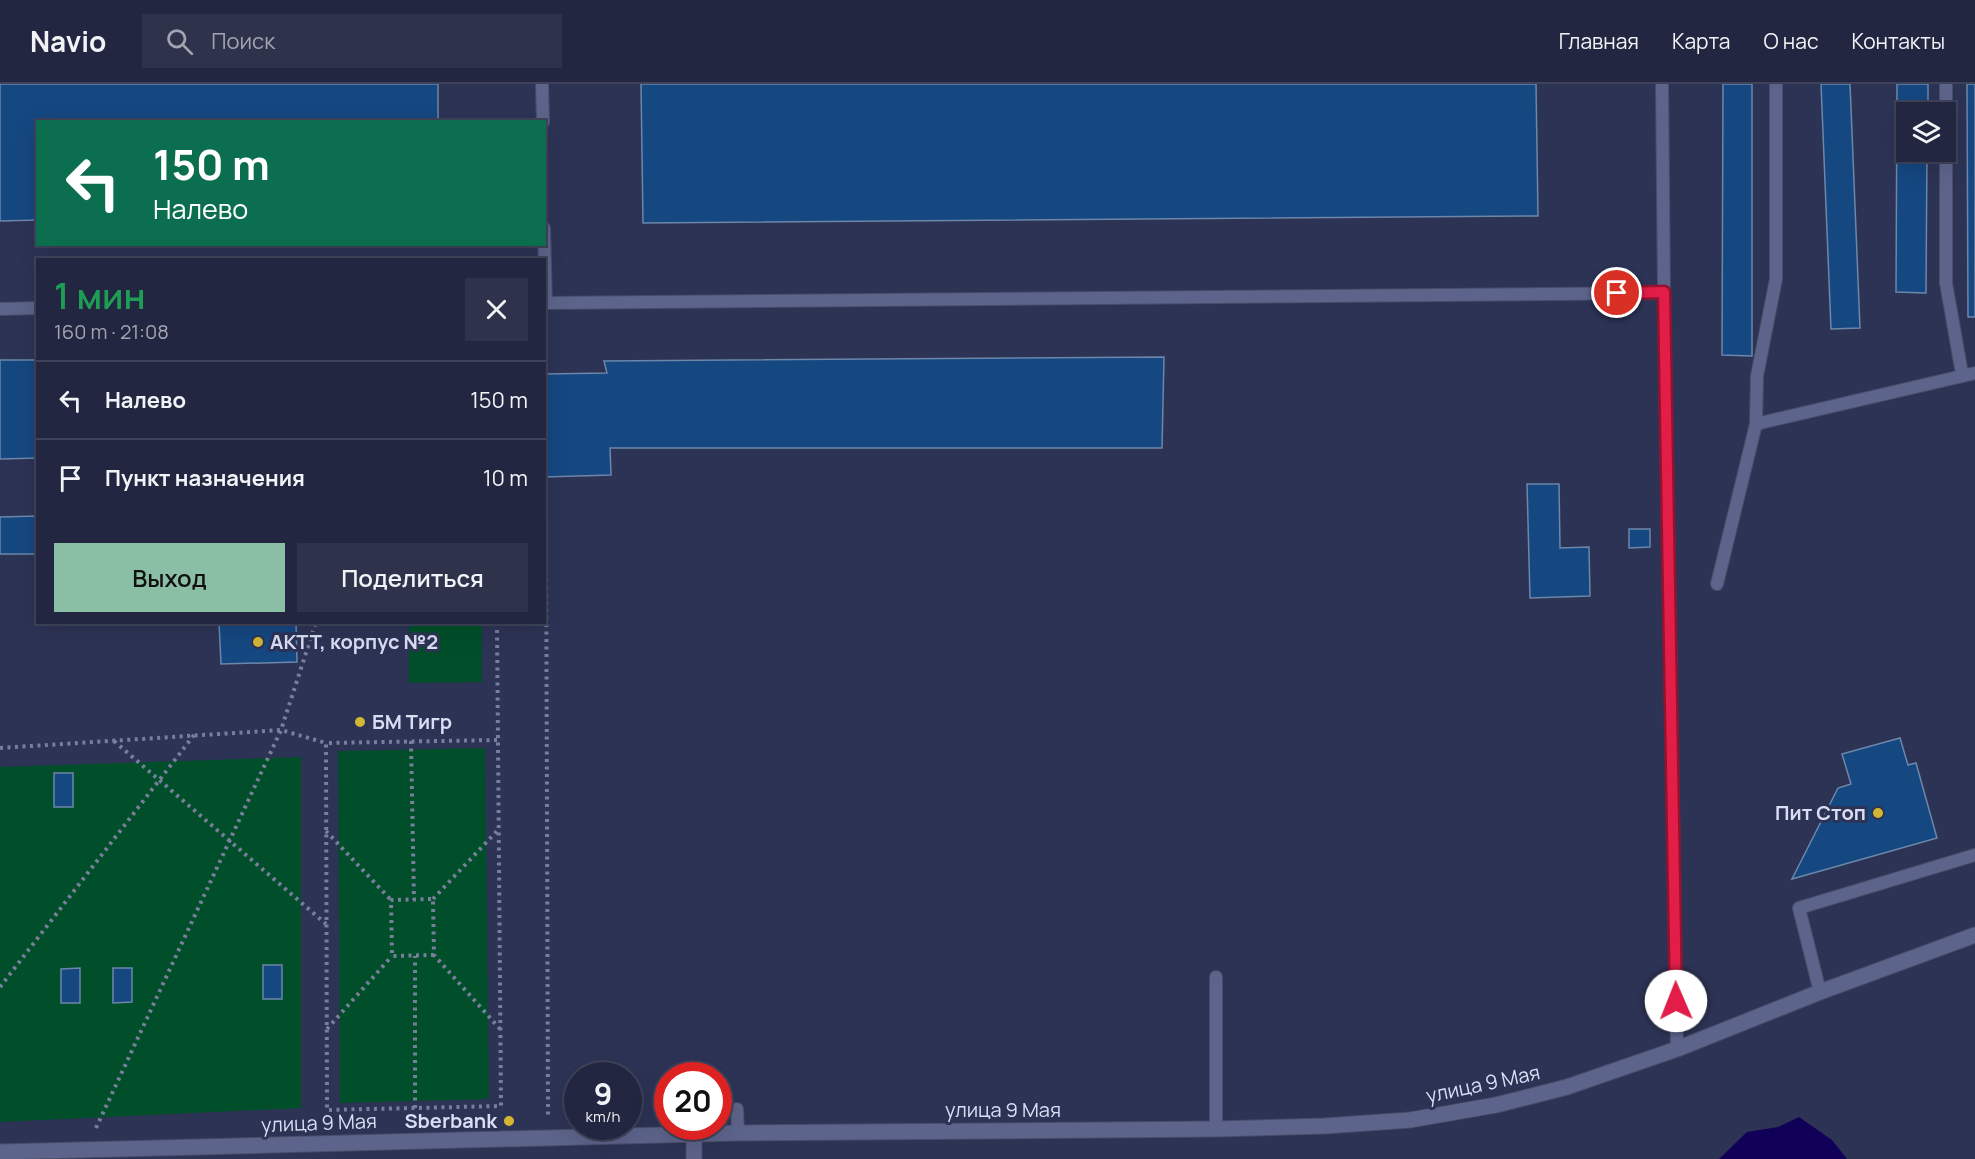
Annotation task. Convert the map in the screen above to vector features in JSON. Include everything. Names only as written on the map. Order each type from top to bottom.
[{"type":"main road","name":"улица 9 Мая","points":[[732,1133],[1216,1129],[1325,1126],[1410,1120],[1474,1109],[1567,1087],[1677,1049],[1820,992],[1975,935]]},
{"type":"main road","name":"улица 9 Мая","points":[[0,1152],[654,1135]]},
{"type":"main road","points":[[694,1140],[694,1159]]},
{"type":"lane","points":[[542,84],[543,120]]},
{"type":"lane","points":[[1662,84],[1677,1049]]},
{"type":"lane","points":[[1717,584],[1756,424],[1757,376],[1776,279],[1776,84]]},
{"type":"lane","points":[[1756,424],[1969,374],[1946,283],[1946,84]]},
{"type":"lane","points":[[546,303],[1664,292]]},
{"type":"lane","points":[[0,309],[36,308]]},
{"type":"lane","points":[[1820,992],[1799,908],[1975,855]]},
{"type":"lane","points":[[1216,977],[1216,1129]]},
{"type":"lane","points":[[737,1109],[738,1133]]},
{"type":"path","points":[[546,506],[548,1137]]},
{"type":"path","points":[[94,1131],[281,730],[315,624]]},
{"type":"path","points":[[326,743],[327,1110],[501,1106],[497,624]]},
{"type":"path","points":[[0,748],[281,730],[326,743],[497,740]]},
{"type":"path","points":[[0,987],[195,735]]},
{"type":"path","points":[[114,741],[327,925]]},
{"type":"path","points":[[411,741],[414,900]]},
{"type":"path","points":[[391,900],[433,899],[498,830]]},
{"type":"path","points":[[326,831],[391,900],[392,956],[327,1029]]},
{"type":"path","points":[[433,899],[434,956],[500,1029]]},
{"type":"path","points":[[392,956],[434,956]]},
{"type":"path","points":[[415,956],[415,1108]]},
{"type":"green space","points":[[409,624],[482,624],[482,682],[409,683]]},
{"type":"green space","points":[[485,748],[489,1099],[340,1103],[338,751]]},
{"type":"green space","points":[[301,757],[301,1108],[0,1122],[0,767]]},
{"type":"shaded area","points":[[1799,1117],[1832,1140],[1847,1159],[1719,1159],[1747,1132],[1778,1127]]},
{"type":"building","points":[[0,84],[438,84],[438,120],[36,120],[36,220],[0,221]]},
{"type":"building","points":[[641,84],[1536,84],[1538,216],[643,223]]},
{"type":"building","points":[[1723,84],[1752,84],[1752,356],[1722,355]]},
{"type":"building","points":[[1821,84],[1850,84],[1860,328],[1831,329]]},
{"type":"building","points":[[1897,84],[1928,84],[1928,102],[1897,102]]},
{"type":"building","points":[[1967,84],[1975,84],[1975,317],[1968,317]]},
{"type":"building","points":[[1897,162],[1927,162],[1926,293],[1896,292]]},
{"type":"building","points":[[1164,357],[1162,448],[610,448],[611,475],[546,477],[546,374],[607,373],[604,361]]},
{"type":"building","points":[[0,360],[36,360],[36,458],[0,459]]},
{"type":"building","points":[[1527,484],[1559,484],[1560,548],[1589,547],[1590,596],[1530,598]]},
{"type":"building","points":[[36,516],[36,554],[0,554],[0,517]]},
{"type":"building","points":[[1629,529],[1650,529],[1650,547],[1629,548]]},
{"type":"building","name":"АКТТ, корпус №2","points":[[219,624],[296,624],[297,662],[221,664]]},
{"type":"building","name":"Пит Стоп","points":[[1900,738],[1908,765],[1916,763],[1937,838],[1792,879],[1838,788],[1851,784],[1842,754]]},
{"type":"building","points":[[54,773],[73,773],[73,807],[54,807]]},
{"type":"building","points":[[263,965],[282,965],[282,999],[263,999]]},
{"type":"building","points":[[80,968],[80,1003],[61,1003],[61,969]]},
{"type":"building","points":[[113,968],[132,968],[132,1002],[113,1003]]},
{"type":"place","name":"АКТТ, корпус №2","points":[[258,642]]},
{"type":"place","name":"БМ Тигр","points":[[360,722]]},
{"type":"place","name":"Пит Стоп","points":[[1878,813]]},
{"type":"place","name":"Sberbank","points":[[509,1121]]},
{"type":"route","points":[[1617,293],[1664,292],[1676,1001]]}]
